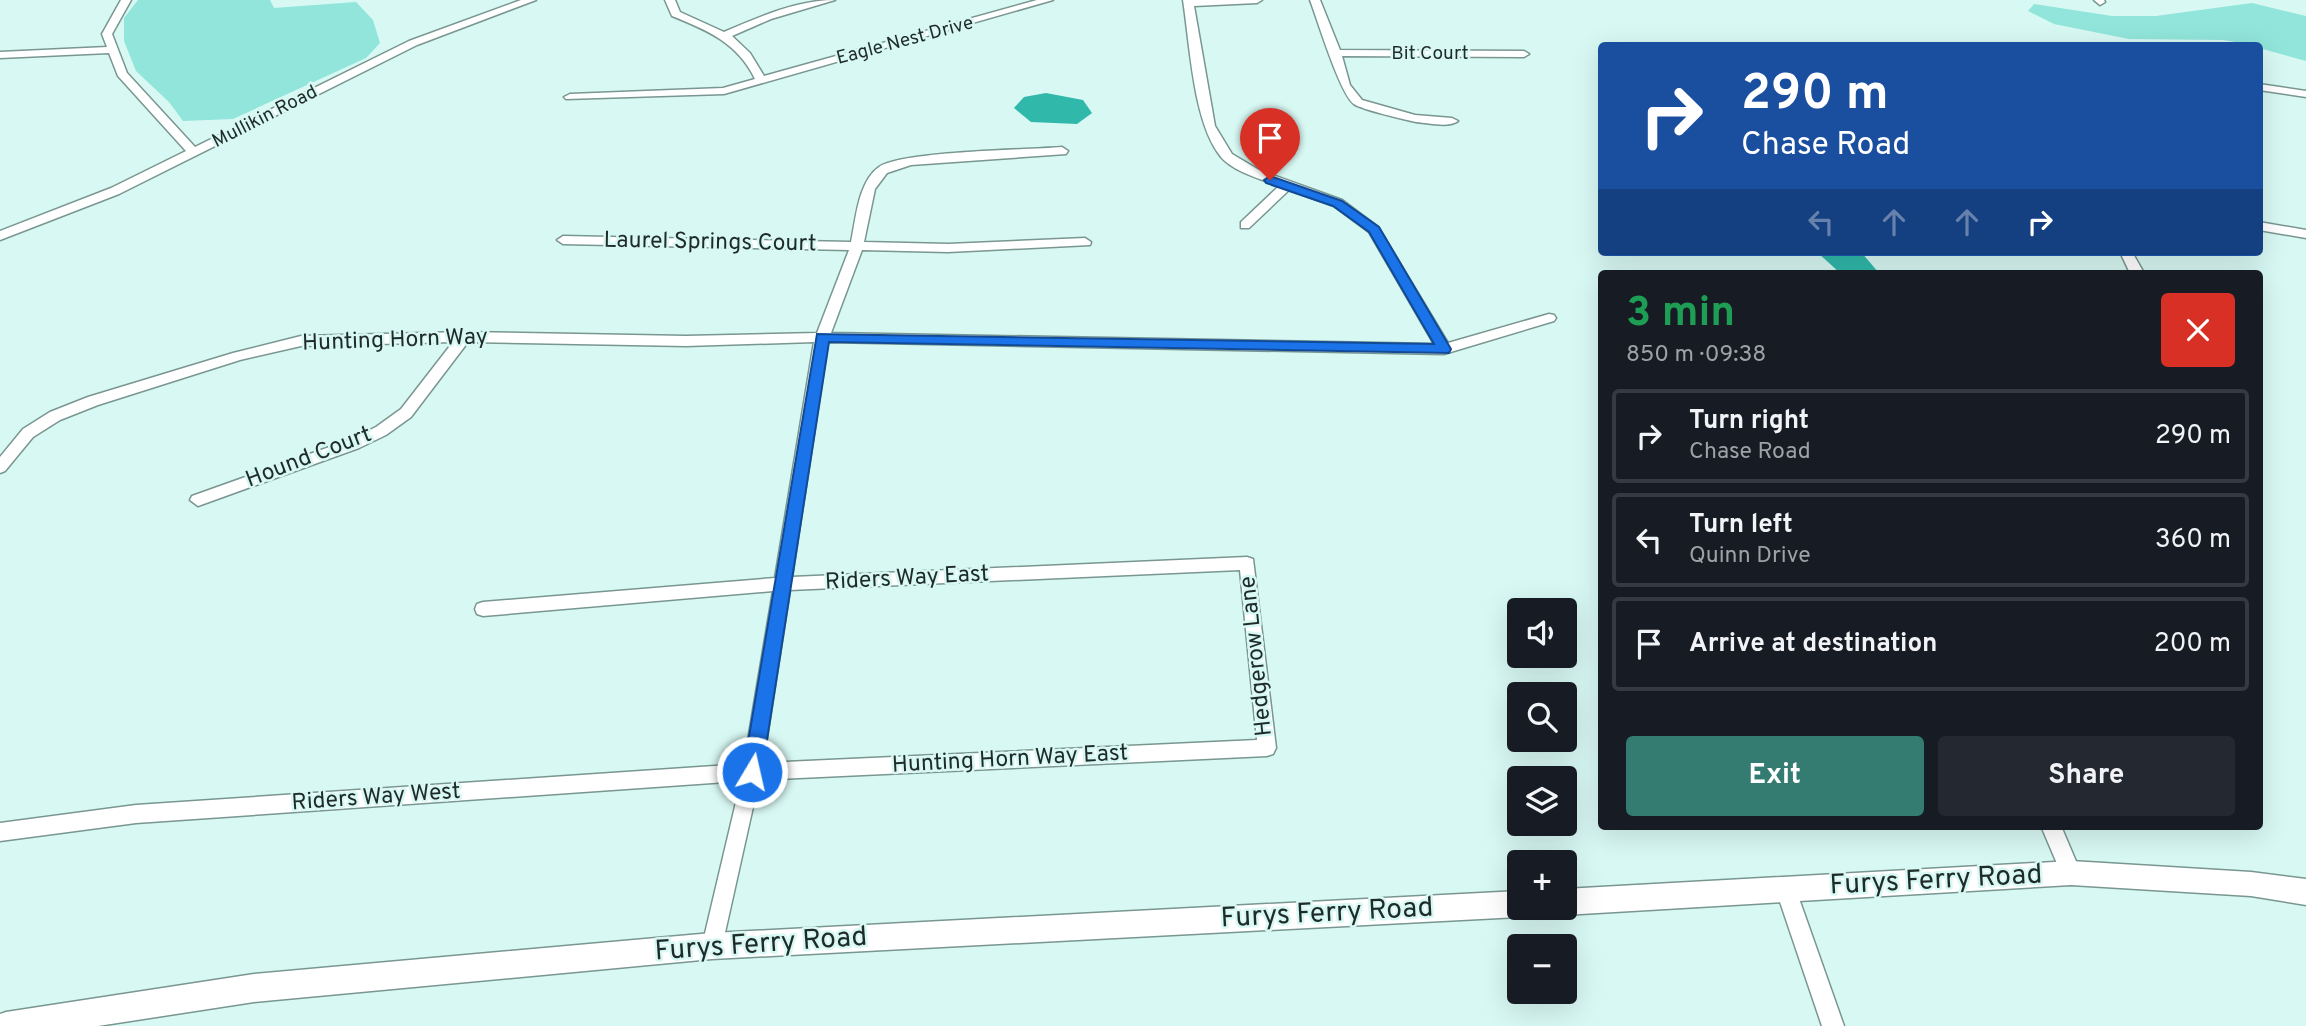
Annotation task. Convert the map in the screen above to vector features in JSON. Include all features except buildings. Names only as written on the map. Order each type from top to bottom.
[{"type":"main road","name":"Furys Ferry Road","points":[[1577,901],[2071,873],[2251,884],[2306,892]]},
{"type":"main road","name":"Furys Ferry Road","points":[[6,1026],[254,988],[712,946],[1507,905]]},
{"type":"street","points":[[126,0],[107,34],[122,74],[194,153]]},
{"type":"street","name":"Mullikin Road","points":[[0,236],[115,191],[413,43],[531,0]]},
{"type":"street","points":[[670,0],[676,15],[726,35],[754,61],[761,81]]},
{"type":"street","points":[[726,35],[767,17],[830,0]]},
{"type":"street","name":"Eagle Nest Drive","points":[[570,97],[705,93],[761,81],[1048,0]]},
{"type":"street","points":[[1257,0],[1189,1],[1209,126],[1227,156],[1255,173],[1338,203],[1374,230],[1444,349]]},
{"type":"street","points":[[1315,0],[1336,53],[1345,85],[1359,102],[1414,118],[1452,121]]},
{"type":"street","points":[[0,55],[113,50]]},
{"type":"street","name":"Bit Court","points":[[1336,53],[1524,54]]},
{"type":"street","points":[[2263,89],[2306,94]]},
{"type":"street","points":[[712,946],[752,772],[822,337],[858,246],[869,190],[883,170],[920,160],[1062,151]]},
{"type":"street","points":[[1245,225],[1286,186]]},
{"type":"street","points":[[2263,227],[2306,234]]},
{"type":"street","name":"Laurel Springs Court","points":[[564,240],[948,247],[1084,242]]},
{"type":"street","name":"Hunting Horn Way","points":[[0,467],[28,433],[55,416],[93,401],[238,356],[301,341],[464,337],[686,341],[822,337],[1444,349],[1549,318]]},
{"type":"street","name":"Hound Court","points":[[198,500],[354,444],[381,430],[406,413],[464,337]]},
{"type":"street","name":"Riders Way East","points":[[483,609],[783,584],[1247,563]]},
{"type":"street","name":"Hedgerow Lane","points":[[1247,563],[1268,748]]},
{"type":"street","name":"Hunting Horn Way East","points":[[752,772],[1268,748]]},
{"type":"street","name":"Riders Way West","points":[[0,832],[136,814],[752,772]]},
{"type":"street","points":[[2054,830],[2071,873]]},
{"type":"street","points":[[1786,890],[1833,1026]]},
{"type":"shaded area","points":[[138,0],[270,0],[274,8],[356,2],[373,20],[380,43],[366,58],[233,119],[183,121],[169,102],[136,71],[124,41],[124,18]]},
{"type":"shaded area","points":[[2252,3],[2306,16],[2306,61],[2263,49],[2263,42],[2129,39],[2054,24],[2028,11],[2034,4],[2112,16],[2156,16]]},
{"type":"shaded area","points":[[1046,93],[1083,100],[1092,113],[1077,124],[1031,122],[1014,108],[1024,97]]},
{"type":"shaded area","points":[[1821,256],[1864,256],[1876,270],[1837,270]]},
{"type":"route","points":[[752,772],[822,337],[1444,349],[1374,230],[1338,203],[1270,180]]}]
